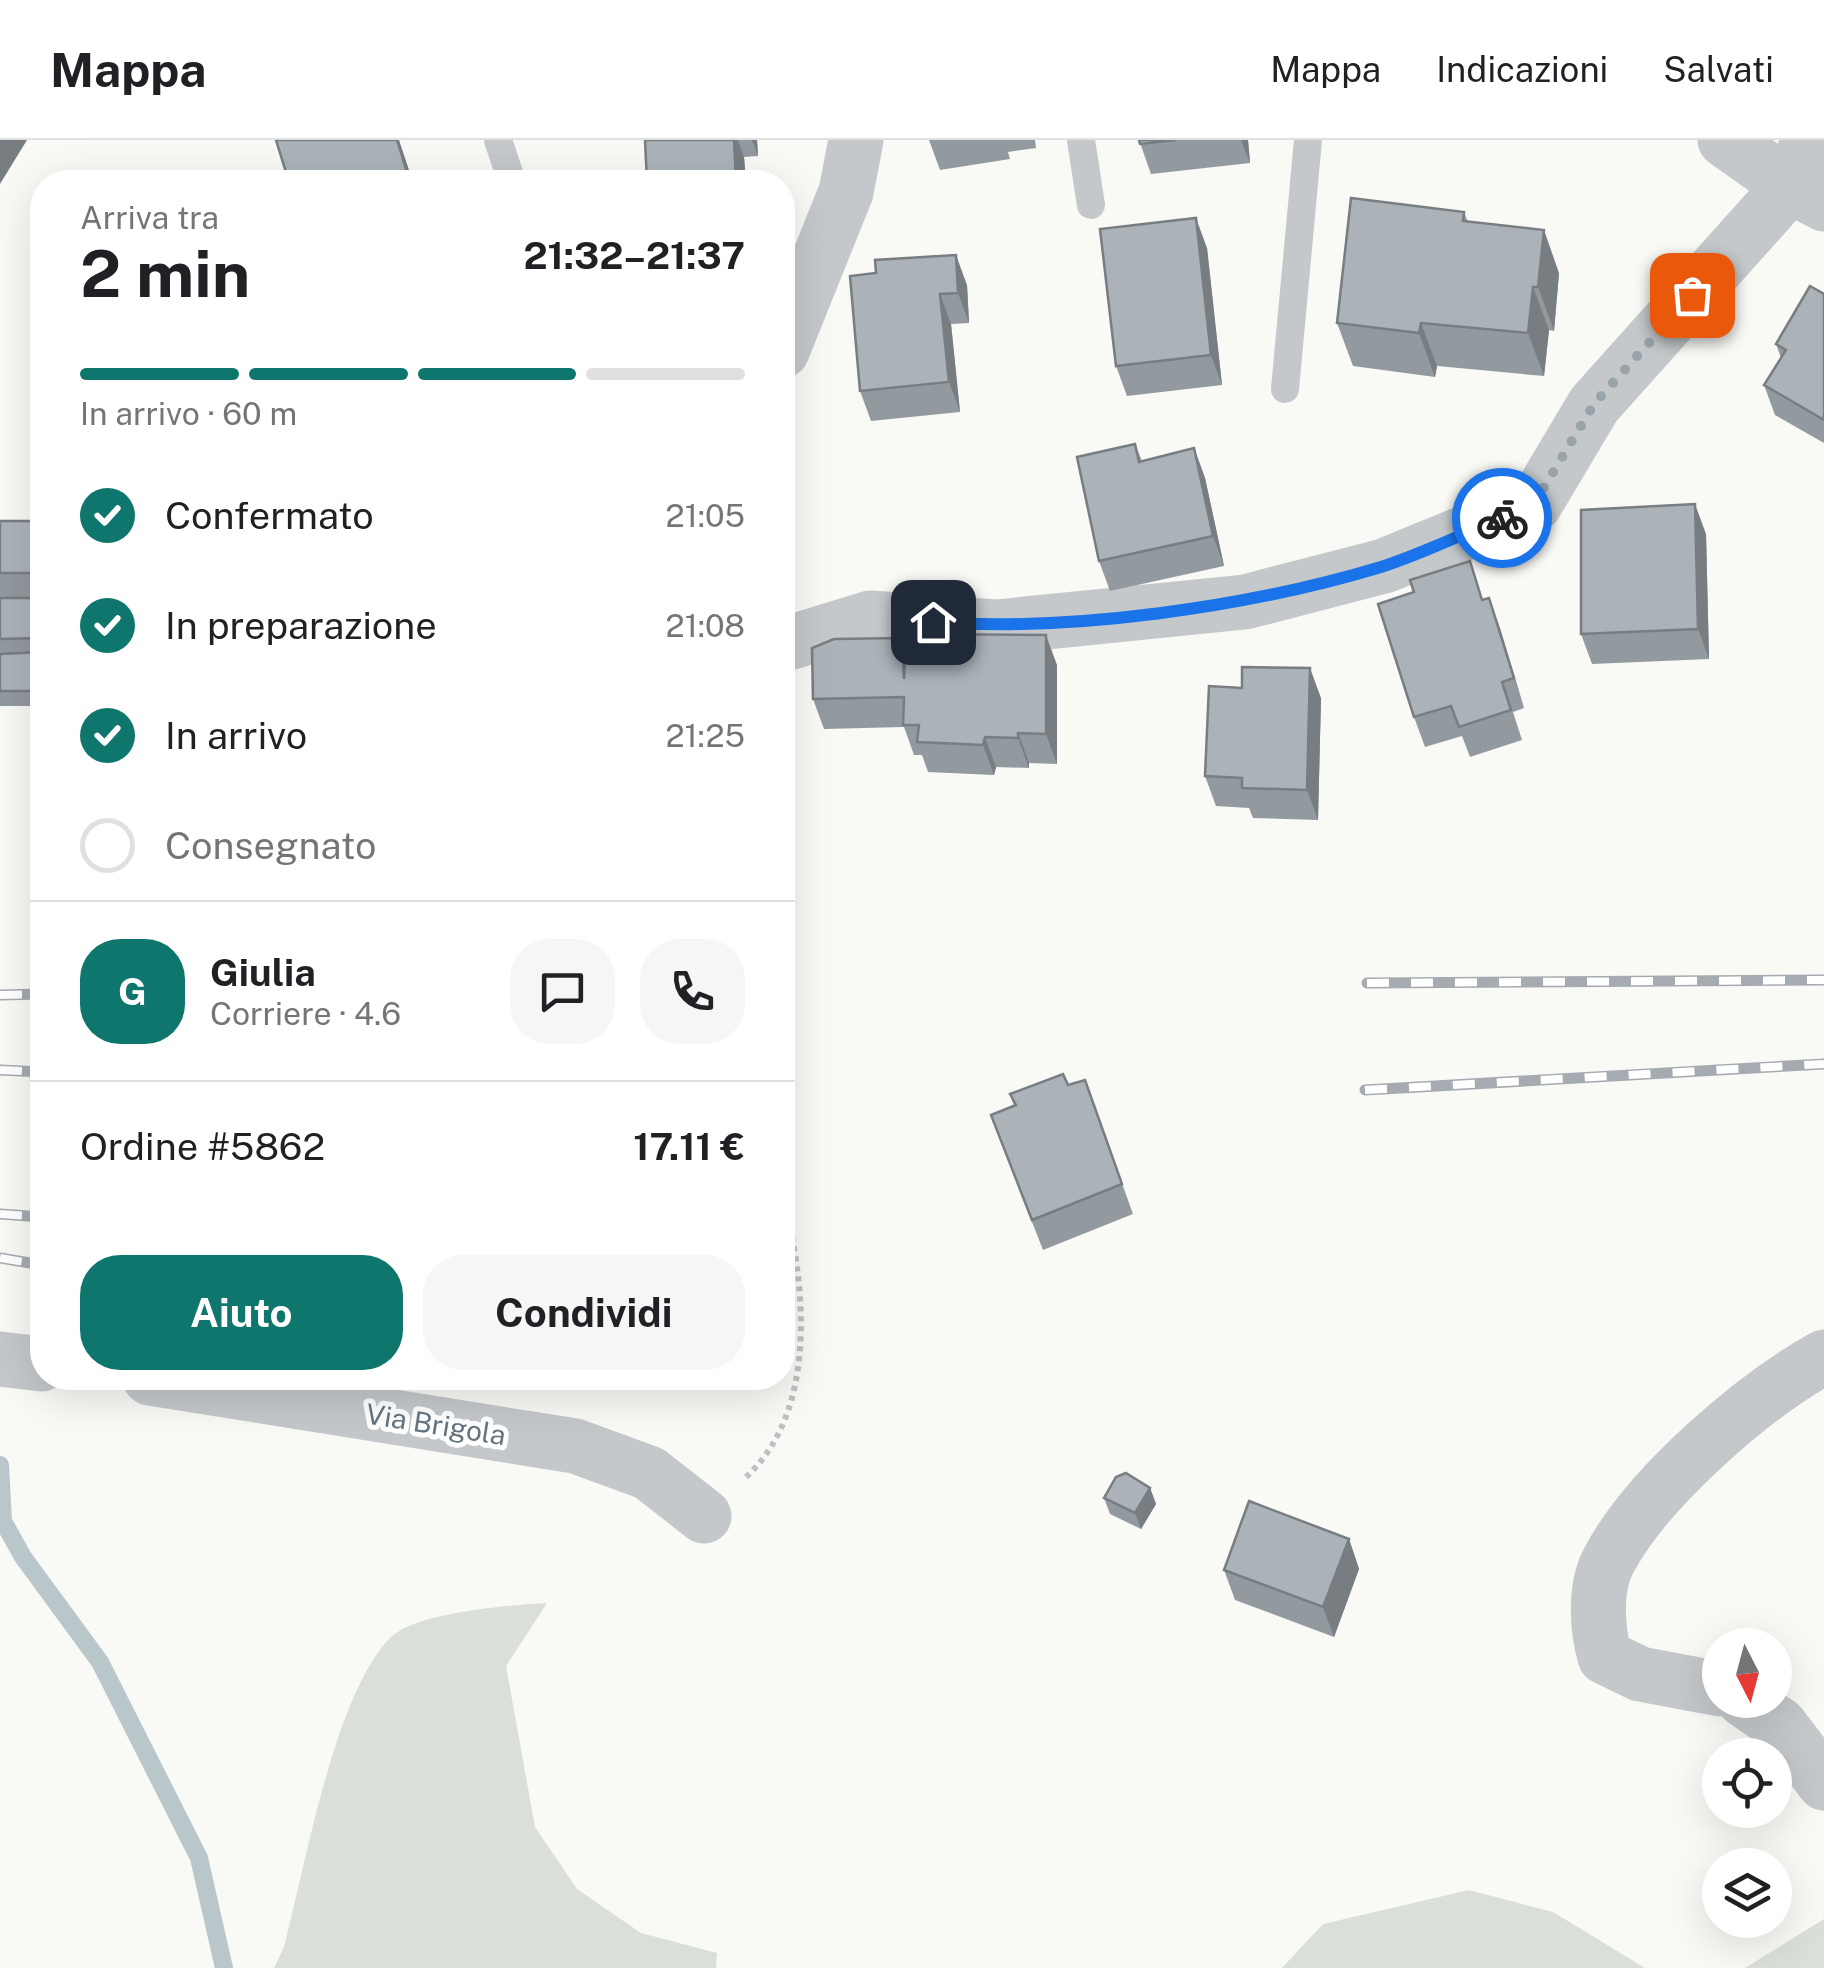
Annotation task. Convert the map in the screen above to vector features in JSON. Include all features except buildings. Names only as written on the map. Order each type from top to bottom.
[{"type":"street","points":[[795,320],[846,192],[856,140]]},
{"type":"street","points":[[795,640],[870,618],[996,627],[1246,602],[1384,566],[1534,504],[1594,404],[1808,176],[1726,140]]},
{"type":"street","points":[[1702,1685],[1640,1674],[1605,1657],[1596,1627],[1607,1562],[1654,1499],[1733,1416],[1824,1358]]},
{"type":"street","points":[[0,1359],[30,1363]]},
{"type":"street","name":"Via Brigola","points":[[225,1390],[575,1446],[650,1472],[704,1516]]},
{"type":"street","points":[[1770,1718],[1780,1725],[1824,1783]]},
{"type":"lane","points":[[498,140],[508,170]]},
{"type":"lane","points":[[1081,140],[1091,206]]},
{"type":"lane","points":[[1285,389],[1308,140]]},
{"type":"path","points":[[704,1516],[768,1457],[798,1384],[795,1241]]},
{"type":"shaded area","points":[[547,1603],[506,1666],[535,1827],[577,1889],[641,1933],[717,1953],[716,1968],[274,1968],[284,1947],[338,1738],[371,1663],[391,1637],[421,1621],[465,1611]]},
{"type":"shaded area","points":[[1469,1890],[1553,1912],[1645,1968],[1282,1968],[1323,1924]]},
{"type":"shaded area","points":[[1824,1919],[1824,1968],[1745,1968]]},
{"type":"waterway","points":[[0,1465],[3,1521],[23,1557],[100,1662],[199,1858],[224,1968]]},
{"type":"railway","points":[[1367,983],[1824,980]]},
{"type":"railway","points":[[0,995],[30,994]]},
{"type":"railway","points":[[1365,1090],[1824,1064]]},
{"type":"railway","points":[[0,1070],[30,1071]]},
{"type":"railway","points":[[0,1214],[30,1216]]},
{"type":"railway","points":[[0,1258],[30,1263]]},
{"type":"way so far","points":[[1502,518],[1534,504],[1594,404],[1692,295]]},
{"type":"route","points":[[933,622],[996,627],[1246,602],[1384,566],[1502,518]]}]
